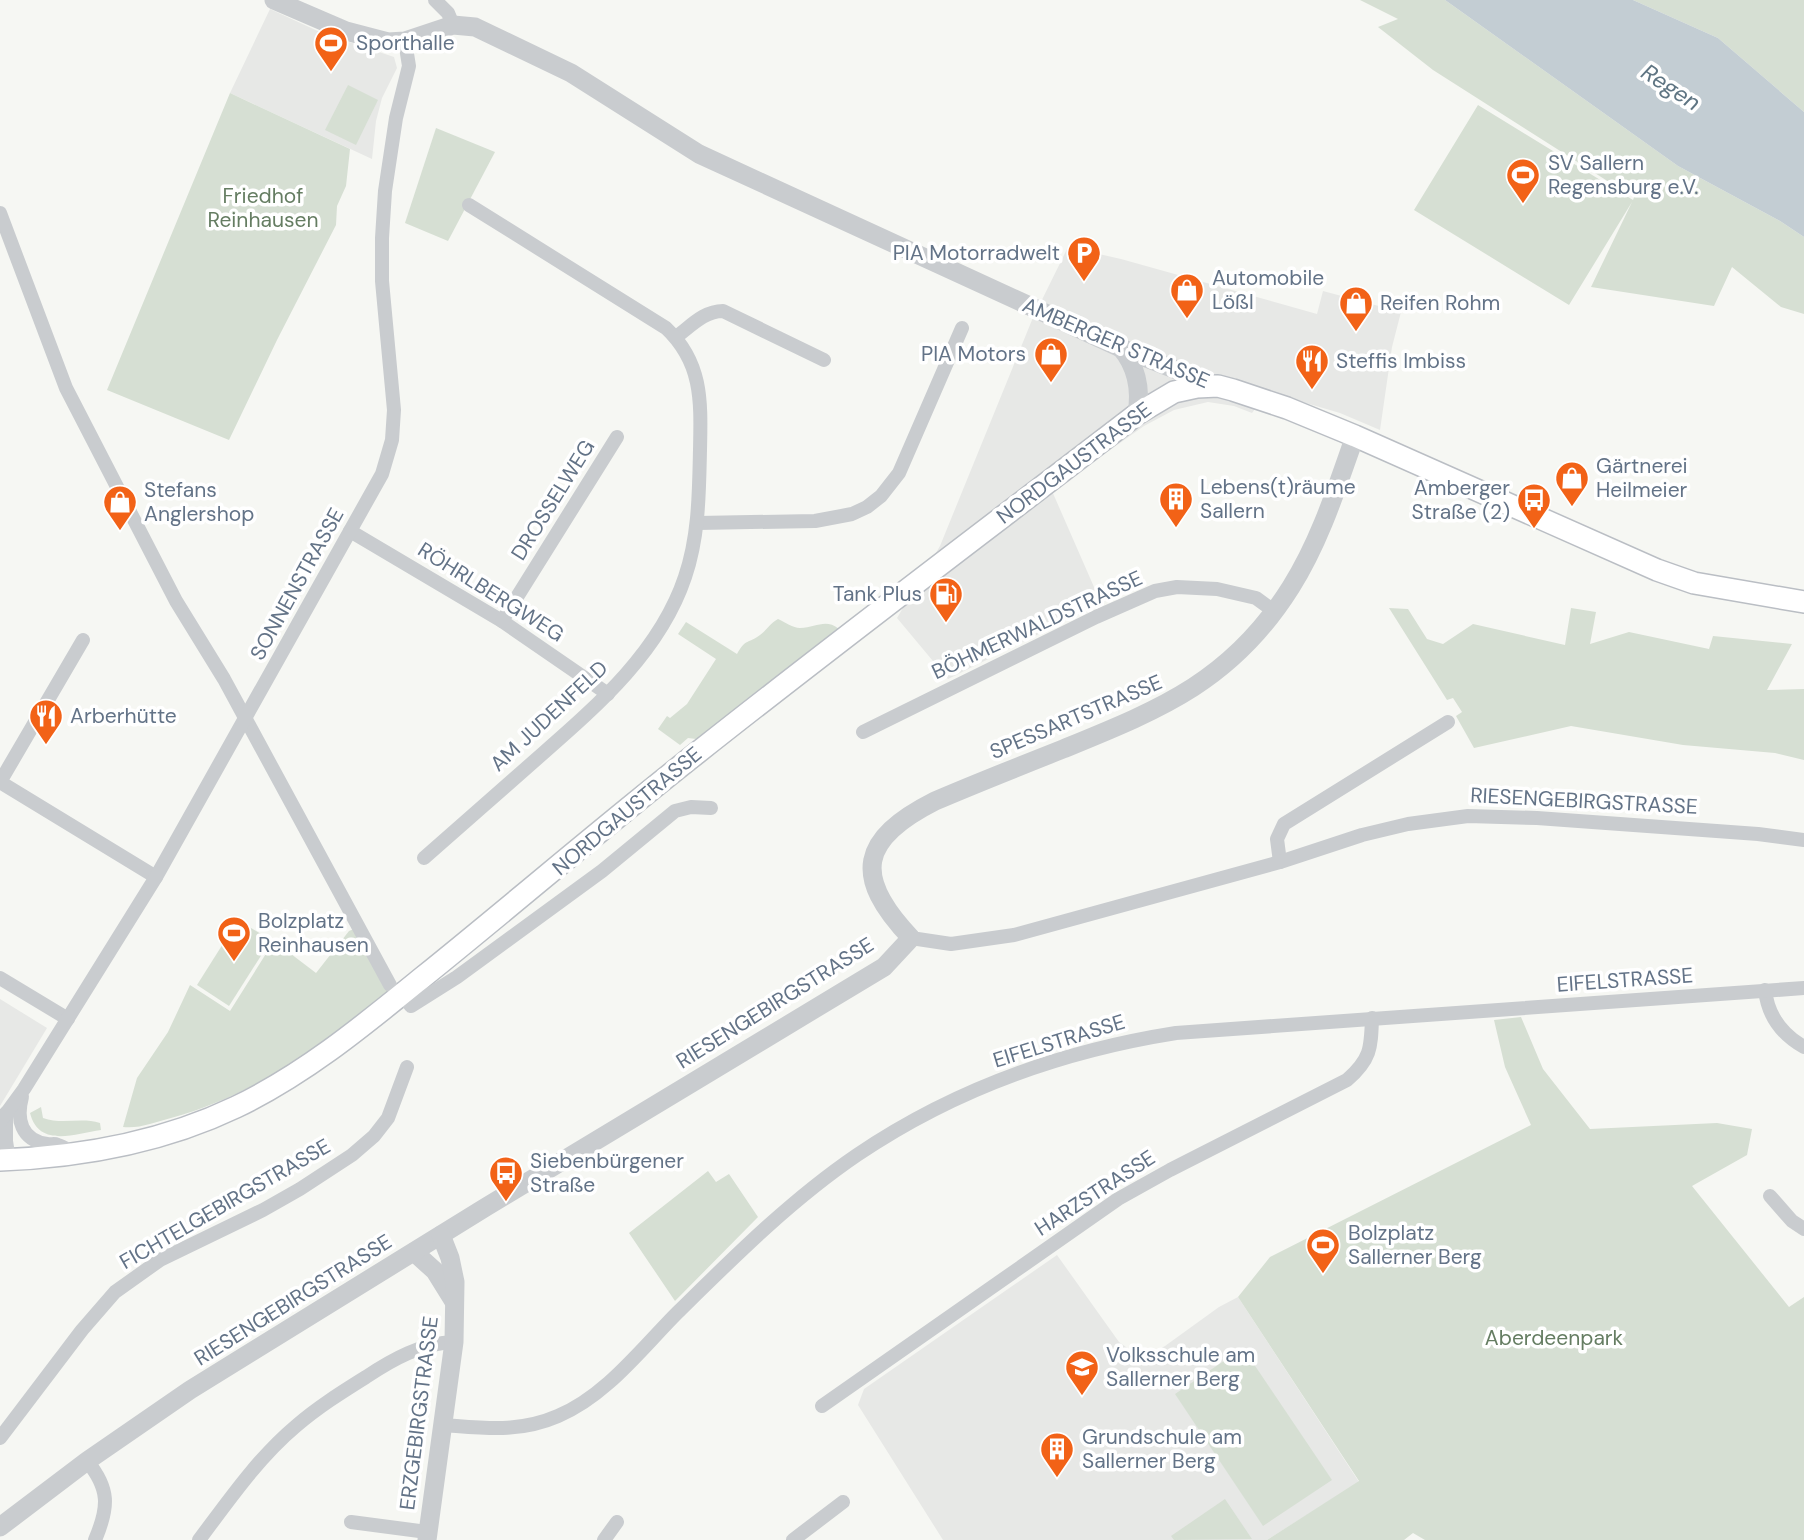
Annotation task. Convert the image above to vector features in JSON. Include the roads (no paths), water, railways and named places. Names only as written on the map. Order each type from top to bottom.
[{"type":"main road","name":"NORDGAUSTRASSE","points":[[5,1160],[75,1154],[161,1135],[236,1107],[303,1070],[396,990],[695,754],[1137,414],[1174,391],[1218,386]]},
{"type":"main road","name":"AMBERGER STRASSE","points":[[1218,386],[1286,408],[1355,436],[1657,570],[1694,583],[1804,602]]},
{"type":"street","points":[[274,0],[322,22],[388,42],[405,41],[453,25],[448,13],[435,0]]},
{"type":"street","name":"AMBERGER STRASSE","points":[[453,25],[475,27],[571,73],[699,154],[1121,348],[1218,386]]},
{"type":"street","name":"SONNENSTRASSE","points":[[5,1160],[3,1118],[24,1089],[156,877],[382,474],[393,426],[382,281],[384,191],[396,118],[409,66],[405,41]]},
{"type":"street","name":"AM JUDENFELD","points":[[424,858],[608,694],[653,638],[678,595],[688,568],[698,523],[700,392],[690,358],[676,337],[666,328],[469,205]]},
{"type":"street","points":[[0,213],[66,388],[176,601],[246,718],[396,990],[411,1006],[449,983],[602,871],[675,811],[691,807],[711,808]]},
{"type":"street","points":[[676,337],[702,316],[723,311],[824,360]]},
{"type":"street","points":[[698,523],[815,521],[852,514],[867,507],[881,496],[899,473],[962,328]]},
{"type":"street","points":[[1121,348],[1130,359],[1138,385],[1140,398],[1137,414]]},
{"type":"street","name":"SPESSARTSTRASSE","points":[[911,938],[891,916],[875,888],[875,855],[880,842],[890,829],[908,814],[935,801],[1136,719],[1177,699],[1223,666],[1243,648],[1292,586],[1321,528],[1355,436]]},
{"type":"street","name":"DROSSELWEG","points":[[502,621],[617,437]]},
{"type":"street","name":"RÖHRLBERGWEG","points":[[349,531],[502,621],[608,694]]},
{"type":"street","name":"BÖHMERWALDSTRASSE","points":[[863,732],[1096,617],[1155,591],[1177,587],[1217,589],[1256,598],[1274,611]]},
{"type":"street","points":[[83,640],[0,782],[156,877]]},
{"type":"street","points":[[1280,862],[1278,839],[1284,824],[1448,722]]},
{"type":"street","name":"RIESENGEBIRGSTRASSE","points":[[0,1527],[87,1461],[190,1390],[820,1004],[867,978],[884,967],[911,938],[951,944],[1014,935],[1280,862],[1396,827],[1468,816],[1579,821],[1758,834],[1804,840]]},
{"type":"street","points":[[0,978],[68,1019]]},
{"type":"street","name":"EIFELSTRASSE","points":[[444,1425],[505,1430],[559,1416],[584,1402],[784,1210],[872,1146],[968,1093],[1019,1072],[1075,1054],[1177,1033],[1804,988]]},
{"type":"street","points":[[1765,990],[1771,1016],[1788,1035],[1804,1046]]},
{"type":"street","name":"HARZSTRASSE","points":[[822,1406],[1118,1199],[1347,1080],[1366,1061],[1371,1045],[1372,1018]]},
{"type":"street","name":"FICHTELGEBIRGSTRASSE","points":[[0,1438],[82,1330],[115,1292],[160,1260],[263,1210],[352,1155],[374,1136],[388,1118],[408,1067]]},
{"type":"street","name":"SONNENSTRASSE","points":[[24,1089],[18,1112],[19,1123],[24,1132],[34,1140],[57,1144],[75,1154]]},
{"type":"street","points":[[1770,1196],[1792,1221],[1804,1229]]},
{"type":"street","name":"ERZGEBIRGSTRASSE","points":[[351,1522],[427,1536],[454,1342],[455,1282],[441,1235]]},
{"type":"street","name":"ERZGEBIRGSTRASSE","points":[[414,1252],[435,1270],[453,1300]]},
{"type":"street","points":[[199,1540],[266,1454],[323,1404],[403,1356],[434,1343],[454,1342]]},
{"type":"street","points":[[87,1461],[104,1488],[104,1518],[95,1540]]},
{"type":"street","points":[[793,1540],[843,1503]]},
{"type":"street","points":[[604,1540],[617,1522]]},
{"type":"water","name":"Regen","points":[[1445,0],[1633,0],[1718,38],[1804,112],[1804,237],[1780,221],[1678,166]]},
{"type":"place","name":"Sporthalle","points":[[331,73]]},
{"type":"place","name":"SV Sallern Regensburg e.V.","points":[[1523,205]]},
{"type":"place","name":"PIA Motorradwelt","points":[[1084,283]]},
{"type":"place","name":"Automobile Lößl","points":[[1187,320]]},
{"type":"place","name":"Reifen Rohm","points":[[1356,333]]},
{"type":"place","name":"PIA Motors","points":[[1051,384]]},
{"type":"place","name":"Steffis Imbiss","points":[[1312,391]]},
{"type":"place","name":"Gärtnerei Heilmeier","points":[[1572,508]]},
{"type":"place","name":"Lebens(t)räume Sallern","points":[[1176,529]]},
{"type":"place","name":"Amberger Straße (2)","points":[[1534,530]]},
{"type":"place","name":"Stefans Anglershop","points":[[120,532]]},
{"type":"place","name":"Tank Plus","points":[[946,624]]},
{"type":"place","name":"Arberhütte","points":[[46,746]]},
{"type":"place","name":"Bolzplatz Reinhausen","points":[[234,963]]},
{"type":"place","name":"Siebenbürgener Straße","points":[[506,1203]]},
{"type":"place","name":"Bolzplatz Sallerner Berg","points":[[1323,1275]]},
{"type":"place","name":"Volksschule am Sallerner Berg","points":[[1082,1397]]},
{"type":"place","name":"Grundschule am Sallerner Berg","points":[[1057,1479]]},
{"type":"park label","name":"Friedhof Reinhausen","points":[[263,208]]},
{"type":"park label","name":"Aberdeenpark","points":[[1554,1338]]}]
